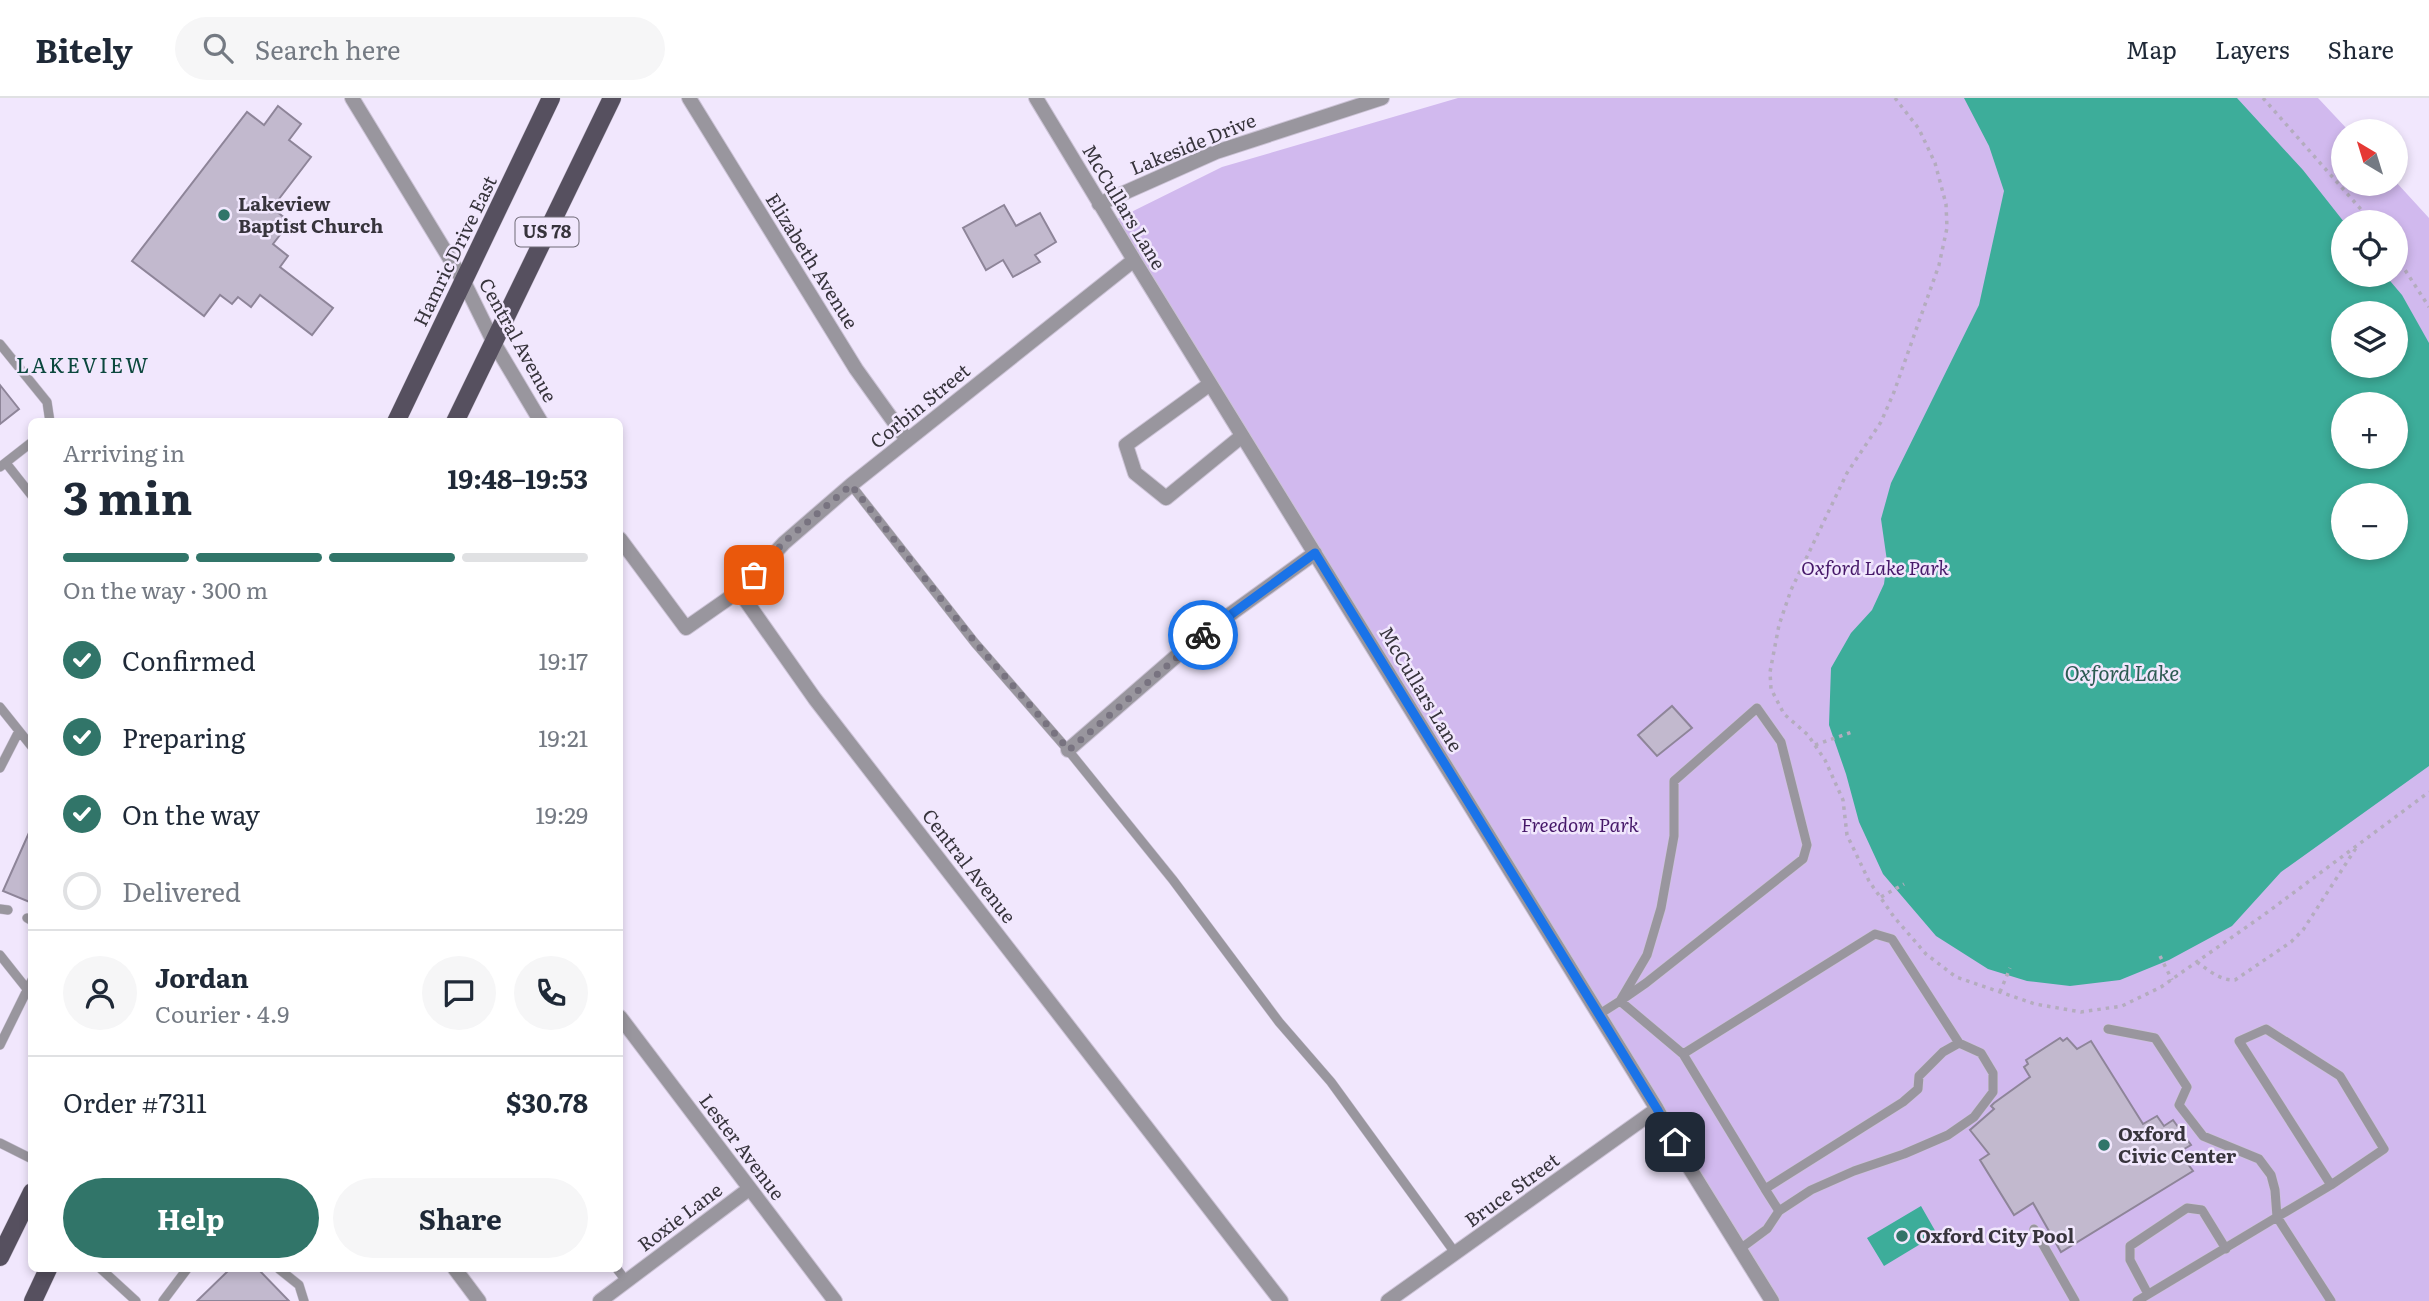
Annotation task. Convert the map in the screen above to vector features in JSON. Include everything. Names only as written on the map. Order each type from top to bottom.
[{"type":"main road","name":"Hamric Drive East","points":[[398,418],[551,98]]},
{"type":"main road","name":"US 78","points":[[457,418],[612,98]]},
{"type":"main road","points":[[0,1257],[28,1200]]},
{"type":"main road","points":[[33,1301],[47,1272]]},
{"type":"street","name":"Central Avenue","points":[[352,98],[464,282],[494,343],[539,418]]},
{"type":"street","name":"Elizabeth Avenue","points":[[689,98],[856,369],[907,440]]},
{"type":"street","name":"McCullars Lane","points":[[1036,98],[1657,1109],[1684,1159],[1772,1301]]},
{"type":"street","name":"Lakeside Drive","points":[[1099,204],[1216,152],[1382,98]]},
{"type":"street","name":"Corbin Street","points":[[739,591],[784,542],[851,485],[1134,260]]},
{"type":"street","points":[[1210,384],[1126,445],[1135,473],[1166,498],[1242,436]]},
{"type":"street","points":[[623,543],[686,628],[739,591]]},
{"type":"street","points":[[1069,750],[1196,639],[1315,553]]},
{"type":"street","name":"Central Avenue","points":[[739,591],[831,721],[1281,1301]]},
{"type":"street","name":"Lester Avenue","points":[[623,1021],[835,1301]]},
{"type":"street","name":"Bruce Street","points":[[1388,1301],[1657,1109]]},
{"type":"street","name":"Roxie Lane","points":[[600,1301],[749,1189]]},
{"type":"street","points":[[458,1272],[480,1301]]},
{"type":"lane","points":[[0,344],[47,402],[49,418]]},
{"type":"lane","points":[[28,445],[3,465],[28,492]]},
{"type":"lane","points":[[851,485],[975,642],[1069,750],[1173,880],[1279,1022],[1331,1082],[1456,1254]]},
{"type":"lane","points":[[0,707],[28,742]]},
{"type":"lane","points":[[1598,1015],[1620,1001],[1646,983],[1803,859],[1807,845],[1781,742],[1757,708],[1674,781],[1674,836],[1661,908],[1647,955],[1620,1001]]},
{"type":"lane","points":[[0,768],[19,732]]},
{"type":"lane","points":[[1682,1054],[1875,934],[1892,939],[1959,1043],[1981,1053],[1993,1073],[1993,1092],[1974,1117],[1948,1135],[1811,1190],[1779,1211],[1767,1229],[1740,1249]]},
{"type":"lane","points":[[0,955],[28,984]]},
{"type":"lane","points":[[0,1045],[28,987]]},
{"type":"lane","points":[[1620,1001],[1682,1054],[1779,1211]]},
{"type":"lane","points":[[2137,1301],[2331,1185],[2384,1149],[2340,1076],[2266,1028],[2239,1041],[2331,1185]]},
{"type":"lane","points":[[2108,1029],[2155,1038],[2187,1087],[2179,1104],[2203,1136],[2259,1159],[2271,1175],[2276,1190],[2277,1217],[2332,1301]]},
{"type":"lane","points":[[1765,1189],[1903,1102],[1918,1089],[1919,1076],[1943,1052],[1959,1043]]},
{"type":"lane","points":[[0,1143],[28,1156]]},
{"type":"lane","points":[[2148,1294],[2130,1260],[2130,1246],[2187,1208],[2202,1210],[2225,1249]]},
{"type":"lane","points":[[2034,1229],[2075,1301]]},
{"type":"lane","points":[[104,1272],[136,1301]]},
{"type":"lane","points":[[168,1299],[185,1272]]},
{"type":"lane","points":[[283,1272],[299,1285],[304,1301]]},
{"type":"lane","points":[[619,1272],[627,1282]]},
{"type":"path","points":[[1895,98],[1919,129],[1935,163],[1947,204],[1947,228],[1939,265],[1881,422],[1847,473],[1791,590],[1779,625],[1770,672],[1771,689],[1784,714],[1808,735],[1825,760],[1843,800],[1847,835],[1881,897],[1926,954],[1956,977],[2035,1004],[2081,1012],[2122,1006],[2172,980],[2429,792]]},
{"type":"path","points":[[2263,98],[2361,210]]},
{"type":"path","points":[[2408,275],[2429,307]]},
{"type":"path","points":[[1815,745],[1852,732]]},
{"type":"path","points":[[2197,962],[2230,981],[2291,942],[2308,925],[2357,846]]},
{"type":"path","points":[[1881,897],[1903,884]]},
{"type":"path","points":[[2160,956],[2172,980]]},
{"type":"path","points":[[2000,992],[2010,968]]},
{"type":"green space","name":"Oxford Lake Park","points":[[1458,98],[2318,98],[2338,119],[2331,119],[2331,196],[2408,195],[2429,218],[2429,1301],[1772,1301],[1111,222],[1222,167]]},
{"type":"water","name":"Oxford Lake","points":[[1964,98],[2237,98],[2303,170],[2335,210],[2331,210],[2331,287],[2395,287],[2405,301],[2331,301],[2331,378],[2408,378],[2408,306],[2429,343],[2429,766],[2281,872],[2232,926],[2169,960],[2120,980],[2070,986],[2027,981],[1988,969],[1936,936],[1883,874],[1859,822],[1829,725],[1831,668],[1851,633],[1872,610],[1884,584],[1887,561],[1881,519],[1891,483],[1979,305],[2004,191],[1989,146]]},
{"type":"water","name":"Oxford City Pool","points":[[1921,1206],[1937,1234],[1884,1266],[1867,1238]]},
{"type":"building","name":"Lakeview Baptist Church","points":[[278,106],[301,124],[289,140],[311,157],[272,208],[290,222],[273,244],[288,256],[280,267],[333,308],[312,335],[260,295],[251,307],[238,297],[232,304],[220,295],[204,316],[132,261],[247,112],[264,125]]},
{"type":"building","points":[[1004,205],[1016,226],[1040,213],[1056,242],[1035,255],[1040,262],[1013,277],[1003,260],[986,270],[963,228]]},
{"type":"building","points":[[0,385],[19,409],[0,424]]},
{"type":"building","points":[[1672,706],[1692,728],[1657,756],[1638,735]]},
{"type":"building","points":[[28,835],[28,901],[3,891]]},
{"type":"building","name":"Oxford Civic Center","points":[[2060,1038],[2063,1041],[2067,1038],[2077,1049],[2091,1041],[2143,1124],[2157,1116],[2164,1126],[2173,1120],[2191,1145],[2179,1152],[2193,1171],[2061,1252],[2033,1203],[2014,1215],[1980,1160],[1989,1154],[1970,1130],[1994,1109],[1991,1106],[1994,1103],[2030,1077],[2024,1067],[2028,1064],[2026,1060]]},
{"type":"building","points":[[227,1272],[261,1272],[289,1301],[197,1301]]},
{"type":"way so far","points":[[754,575],[784,542],[851,485],[975,642],[1069,750],[1203,635]]},
{"type":"place","name":"Lakeview Baptist Church","points":[[224,215]]},
{"type":"place","name":"Oxford Civic Center","points":[[2104,1145]]},
{"type":"place","name":"Oxford City Pool","points":[[1902,1236]]},
{"type":"district","name":"LAKEVIEW","points":[[83,366]]},
{"type":"route","points":[[1203,635],[1315,553],[1675,1142]]},
{"type":"park label","name":"Freedom Park","points":[[1580,825]]}]
